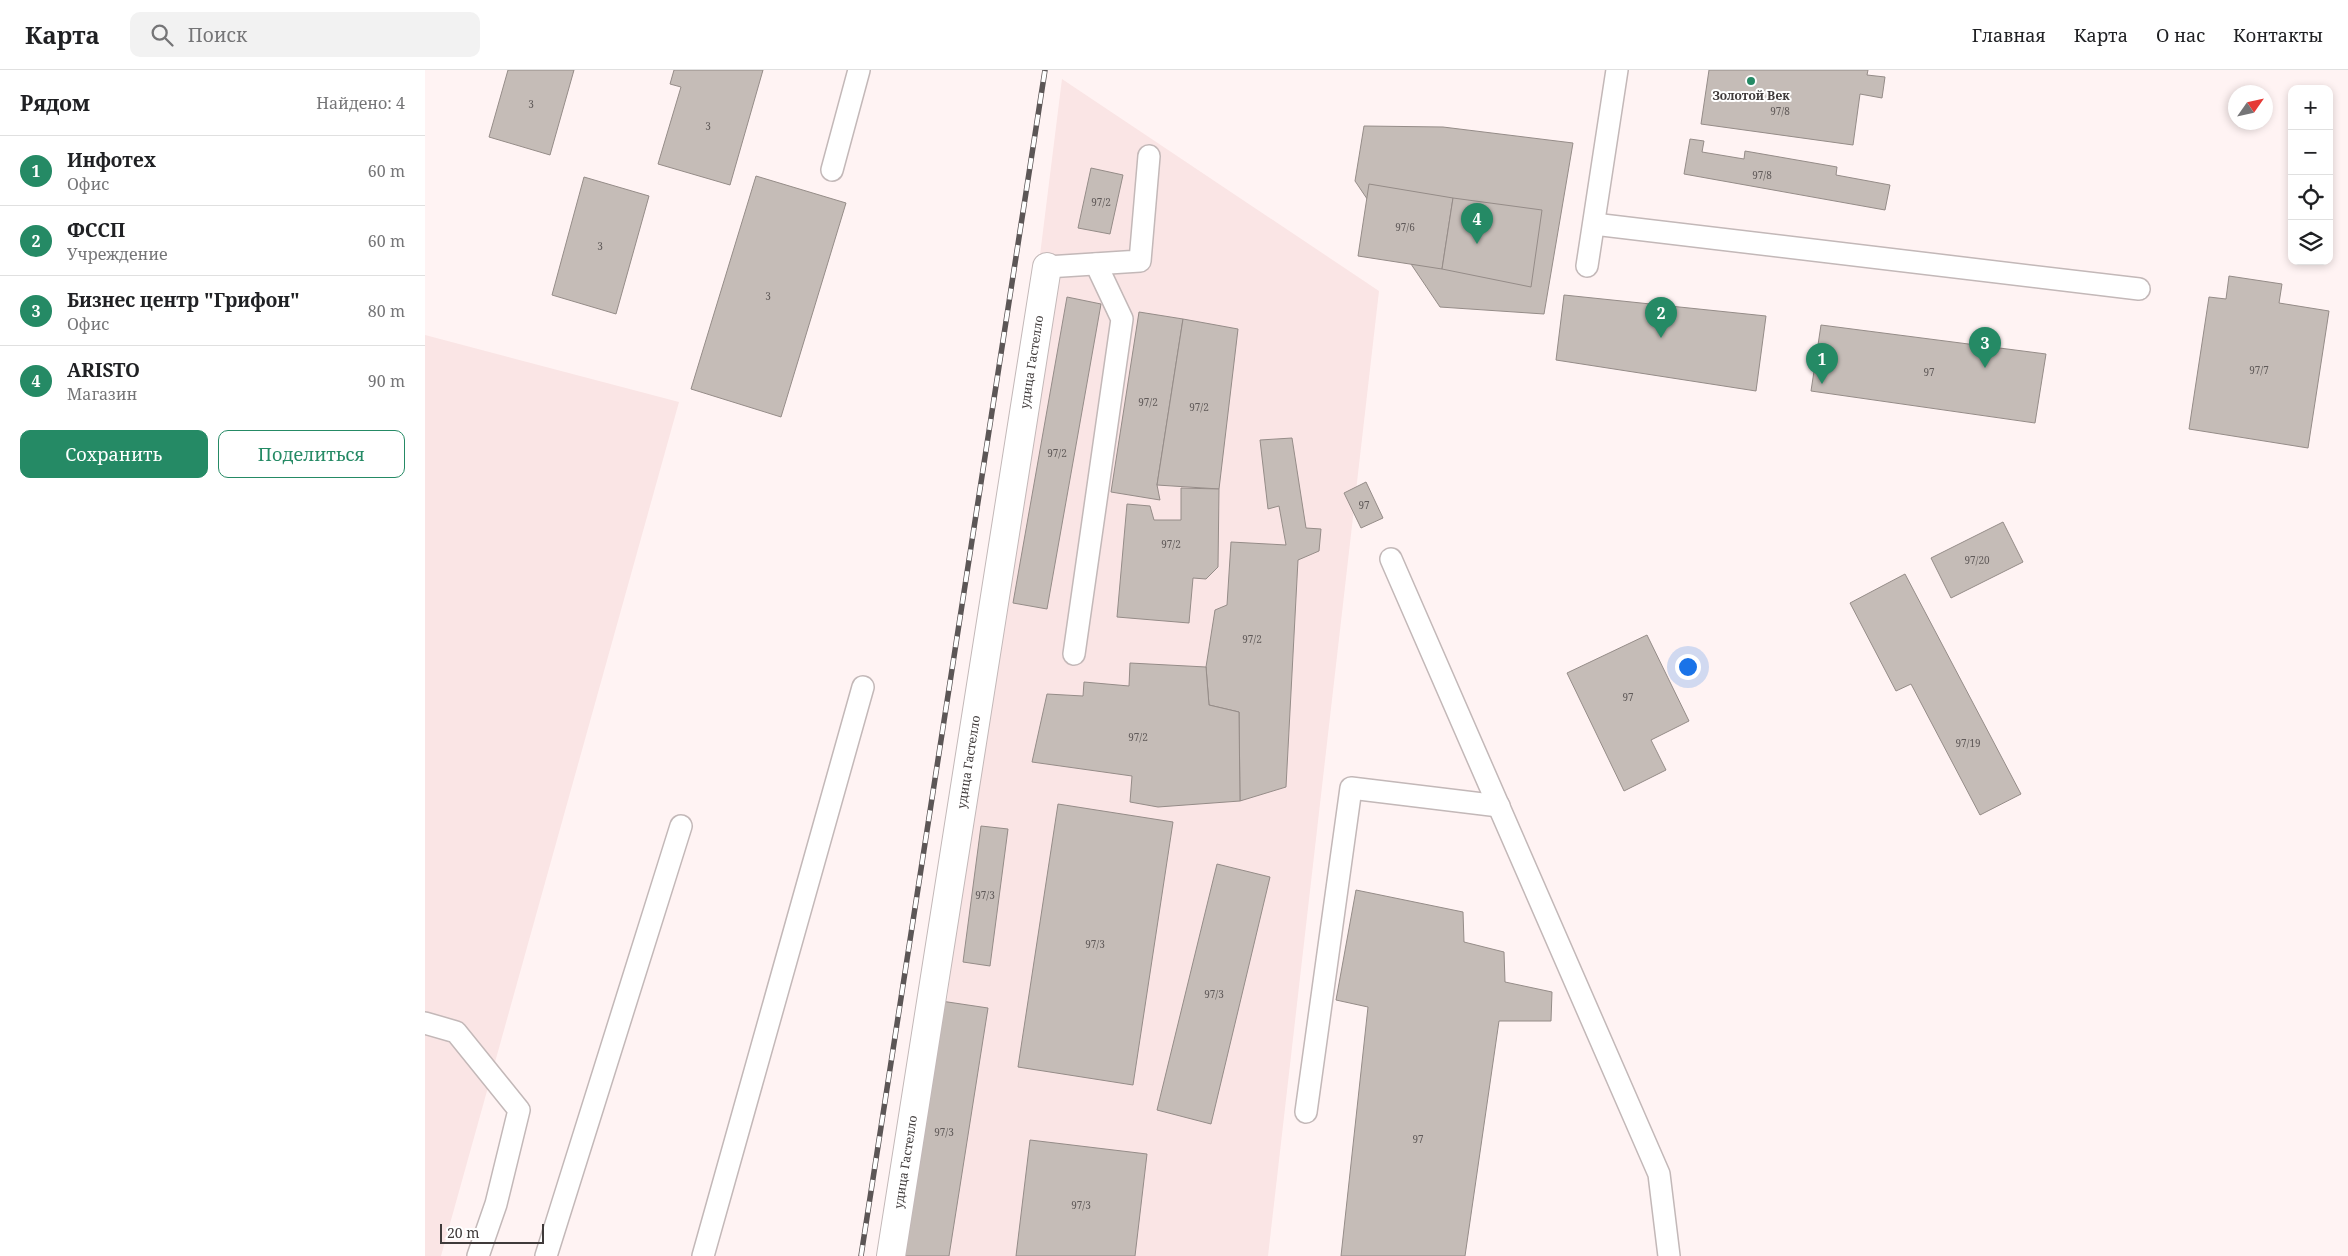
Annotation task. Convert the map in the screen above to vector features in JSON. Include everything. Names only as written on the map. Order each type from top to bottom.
[{"type":"street","name":"удица Гастелло","points":[[891,1256],[1047,267]]},
{"type":"lane","points":[[832,170],[859,70]]},
{"type":"lane","points":[[1587,266],[1617,70]]},
{"type":"lane","points":[[1047,267],[1140,261],[1149,156]]},
{"type":"lane","points":[[1594,224],[2139,289]]},
{"type":"lane","points":[[1075,654],[1122,319],[1096,264]]},
{"type":"lane","points":[[1391,559],[1659,1174],[1669,1256]]},
{"type":"lane","points":[[703,1256],[863,687]]},
{"type":"lane","points":[[1306,1112],[1351,788],[1499,806]]},
{"type":"lane","points":[[546,1256],[681,826]]},
{"type":"lane","points":[[425,1023],[457,1032],[519,1110],[496,1204],[478,1256]]},
{"type":"shaded area","points":[[1062,79],[1379,291],[1268,1256],[915,1256]]},
{"type":"shaded area","points":[[425,335],[679,402],[441,1256],[425,1256]]},
{"type":"building","points":[[508,70],[574,70],[550,155],[489,137]]},
{"type":"building","points":[[674,70],[763,70],[730,185],[658,164],[681,87],[670,84]]},
{"type":"building","points":[[1709,70],[1868,70],[1867,75],[1885,77],[1882,98],[1860,94],[1853,145],[1701,124]]},
{"type":"building","points":[[1364,126],[1443,127],[1573,143],[1544,314],[1440,307],[1355,181]]},
{"type":"building","points":[[1690,139],[1704,141],[1702,152],[1744,159],[1745,151],[1837,167],[1836,175],[1890,185],[1885,210],[1684,174]]},
{"type":"building","points":[[1091,168],[1123,175],[1110,234],[1078,228]]},
{"type":"building","points":[[756,176],[846,203],[781,417],[691,389]]},
{"type":"building","points":[[584,177],[649,196],[616,314],[552,295]]},
{"type":"building","points":[[1369,184],[1453,198],[1442,269],[1358,256]]},
{"type":"building","points":[[1453,198],[1542,210],[1531,287],[1442,269]]},
{"type":"building","points":[[2229,276],[2282,284],[2279,303],[2329,311],[2308,448],[2189,429],[2209,297],[2226,299]]},
{"type":"building","points":[[1564,295],[1766,316],[1756,391],[1556,360]]},
{"type":"building","points":[[1067,297],[1101,304],[1047,609],[1013,603]]},
{"type":"building","points":[[1139,312],[1183,319],[1157,485],[1160,500],[1111,492]]},
{"type":"building","points":[[1183,319],[1238,329],[1219,489],[1157,485]]},
{"type":"building","points":[[1821,325],[2046,354],[2035,423],[1811,391]]},
{"type":"building","points":[[1292,438],[1306,528],[1321,529],[1319,551],[1298,560],[1286,787],[1240,801],[1239,712],[1209,705],[1206,667],[1215,610],[1227,605],[1231,542],[1286,545],[1279,506],[1268,509],[1260,440]]},
{"type":"building","points":[[1366,482],[1383,518],[1361,528],[1344,493]]},
{"type":"building","points":[[1181,488],[1219,489],[1218,567],[1206,579],[1193,578],[1189,623],[1117,617],[1127,504],[1150,506],[1154,520],[1181,520]]},
{"type":"building","points":[[2003,522],[2023,562],[1951,598],[1931,558]]},
{"type":"building","points":[[1905,574],[2021,794],[1980,815],[1911,684],[1896,691],[1850,603]]},
{"type":"building","points":[[1647,635],[1689,721],[1651,740],[1666,770],[1624,791],[1567,673]]},
{"type":"building","points":[[1130,663],[1206,667],[1209,705],[1239,712],[1240,801],[1158,807],[1130,802],[1132,776],[1032,762],[1047,694],[1083,696],[1084,682],[1129,686]]},
{"type":"building","points":[[1058,804],[1173,822],[1133,1085],[1018,1067]]},
{"type":"building","points":[[981,826],[1008,829],[990,966],[963,962]]},
{"type":"building","points":[[1217,864],[1270,877],[1211,1124],[1157,1110]]},
{"type":"building","points":[[1356,890],[1463,912],[1464,942],[1504,952],[1505,982],[1552,992],[1551,1021],[1499,1021],[1465,1256],[1341,1256],[1368,1007],[1336,1000]]},
{"type":"building","points":[[941,1001],[988,1008],[949,1256],[900,1256]]},
{"type":"building","points":[[1030,1140],[1147,1154],[1135,1256],[1016,1256]]},
{"type":"railway","points":[[861,1256],[1045,70]]},
{"type":"place","name":"Золотой Век","points":[[1751,81]]},
{"type":"place","name":"ARISTO","points":[[1477,244]]},
{"type":"place","name":"ФССП","points":[[1661,338]]},
{"type":"place","name":"Бизнес центр \"Грифон\"","points":[[1985,368]]},
{"type":"place","name":"Инфотех","points":[[1822,384]]}]
